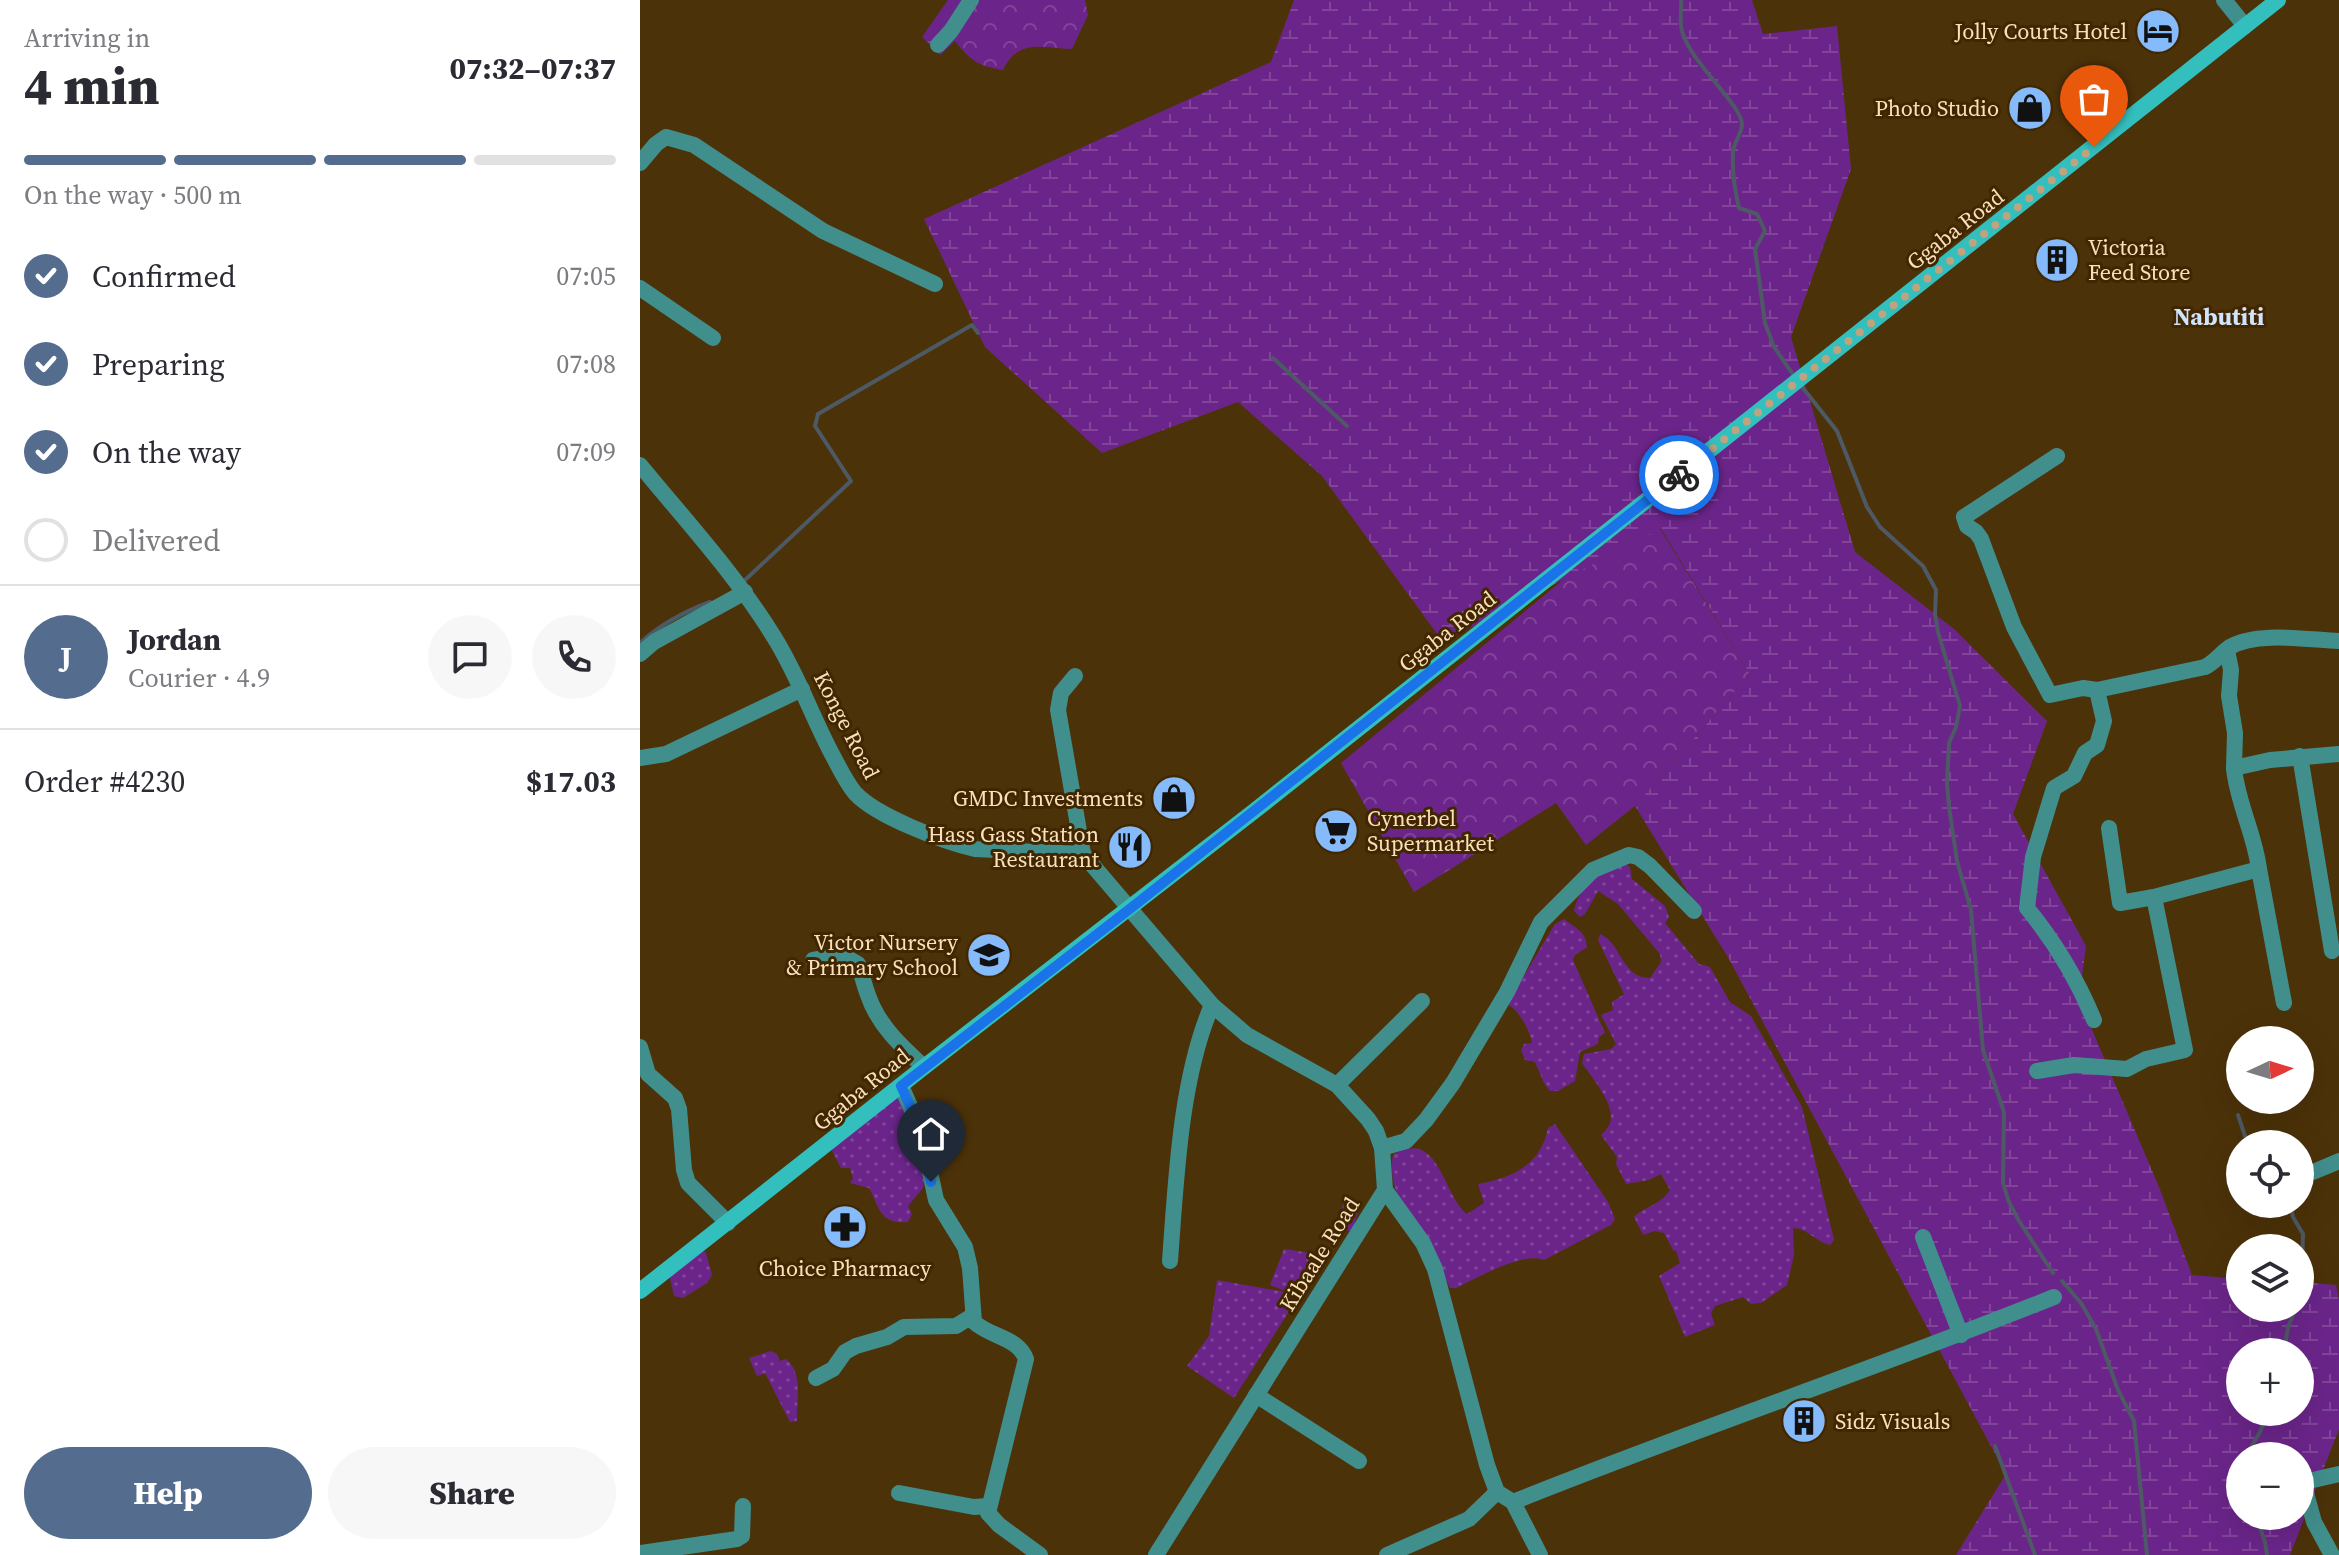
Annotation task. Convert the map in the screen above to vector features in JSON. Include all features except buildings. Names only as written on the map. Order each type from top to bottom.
[{"type":"main road","name":"Ggaba Road","points":[[640,1291],[1131,908],[2278,0]]},
{"type":"street","points":[[938,45],[971,0]]},
{"type":"street","points":[[2224,0],[2245,26]]},
{"type":"street","points":[[640,163],[666,137],[694,145],[823,231],[935,284]]},
{"type":"street","points":[[640,288],[713,338]]},
{"type":"street","points":[[2057,456],[1964,517],[1967,526],[1981,539],[2014,627],[2050,695],[2084,687],[2097,690],[2205,667],[2240,644],[2286,637],[2339,641]]},
{"type":"street","name":"Konge Road","points":[[640,465],[745,592],[775,638],[802,689],[820,733],[848,783],[864,801],[944,840],[975,849],[1083,854]]},
{"type":"street","points":[[640,654],[654,642],[745,592]]},
{"type":"street","points":[[2227,650],[2231,670],[2229,696],[2235,733],[2235,779],[2256,845],[2284,1003]]},
{"type":"street","points":[[1075,676],[1061,693],[1058,710],[1083,854],[1131,908]]},
{"type":"street","points":[[640,758],[666,754],[802,689]]},
{"type":"street","points":[[2094,1020],[2064,959],[2027,908],[2033,857],[2054,788],[2074,776],[2085,753],[2097,745],[2100,736],[2104,721],[2097,690]]},
{"type":"street","points":[[2234,768],[2300,756],[2339,754]]},
{"type":"street","points":[[2300,756],[2332,951]]},
{"type":"street","points":[[2109,828],[2120,903],[2259,869]]},
{"type":"street","points":[[1382,1148],[1406,1141],[1426,1120],[1453,1083],[1507,992],[1541,922],[1593,870],[1629,855],[1638,857],[1694,911]]},
{"type":"street","points":[[2037,1071],[2074,1065],[2127,1069],[2146,1059],[2185,1050],[2154,897]]},
{"type":"street","name":"Kibaale Road","points":[[1131,908],[1212,1005],[1247,1035],[1337,1085],[1368,1119],[1382,1148],[1385,1190],[1156,1555]]},
{"type":"street","points":[[813,960],[842,955],[858,964],[872,1006],[884,1025],[924,1067]]},
{"type":"street","points":[[1337,1085],[1422,1001]]},
{"type":"street","points":[[1170,1261],[1178,1162],[1190,1086],[1212,1005]]},
{"type":"street","points":[[640,1047],[648,1074],[675,1098],[679,1109],[684,1170],[688,1183],[728,1223]]},
{"type":"street","points":[[901,1086],[921,1130],[936,1200],[965,1247],[977,1323]]},
{"type":"street","points":[[2314,1172],[2339,1161]]},
{"type":"street","points":[[1385,1190],[1423,1243],[1435,1269],[1472,1415],[1497,1492],[1513,1502],[1540,1555]]},
{"type":"street","points":[[1923,1237],[1961,1335]]},
{"type":"street","points":[[1513,1502],[1644,1450],[1961,1335],[2054,1297]]},
{"type":"street","points":[[816,1378],[833,1369],[845,1352],[887,1337],[904,1327],[977,1323],[1020,1348],[1027,1364],[988,1506],[990,1518],[1040,1555]]},
{"type":"street","points":[[1256,1395],[1359,1461]]},
{"type":"street","points":[[2314,1479],[2339,1474]]},
{"type":"street","points":[[1387,1555],[1469,1519],[1497,1492]]},
{"type":"street","points":[[899,1493],[974,1507],[988,1506]]},
{"type":"street","points":[[640,1553],[737,1539],[742,1536],[744,1528],[743,1506]]},
{"type":"street","points":[[2314,1522],[2332,1555]]},
{"type":"green space","points":[[948,0],[1085,0],[1088,15],[1072,49],[1024,49],[1009,60],[1003,70],[976,62],[955,41],[940,55],[922,37]]},
{"type":"green space","points":[[1294,0],[1752,0],[1763,34],[1837,26],[1851,169],[1791,337],[1855,552],[1954,629],[2047,721],[2013,814],[2086,946],[2079,999],[2159,1187],[2192,1275],[2226,1278],[2226,1322],[2314,1322],[2314,1283],[2336,1285],[2339,1300],[2339,1429],[2314,1493],[2314,1442],[2226,1442],[2226,1530],[2300,1530],[2290,1555],[1956,1555],[2006,1474],[1729,959],[1635,806],[1750,674],[1661,529],[1443,642],[1322,476],[1238,402],[1102,453],[985,347],[924,219],[1271,62]]},
{"type":"green space","points":[[1660,529],[1750,674],[1635,806],[1586,845],[1556,803],[1414,892],[1341,763],[1586,561]]},
{"type":"green space","points":[[1625,863],[1630,867],[1632,879],[1665,906],[1669,917],[1665,923],[1699,964],[1710,967],[1730,1002],[1751,1016],[1802,1107],[1834,1240],[1830,1245],[1793,1228],[1794,1255],[1787,1285],[1761,1303],[1751,1304],[1743,1297],[1715,1306],[1711,1313],[1715,1325],[1685,1337],[1659,1276],[1680,1263],[1676,1251],[1664,1233],[1655,1231],[1643,1235],[1634,1217],[1662,1199],[1670,1190],[1661,1174],[1649,1180],[1626,1184],[1616,1164],[1617,1157],[1601,1135],[1611,1120],[1608,1103],[1582,1063],[1584,1054],[1611,1049],[1616,1044],[1601,1015],[1613,1010],[1612,1002],[1624,994],[1598,940],[1600,934],[1613,945],[1627,966],[1640,976],[1650,978],[1661,962],[1660,954],[1618,904],[1598,891],[1585,914],[1580,917],[1574,911],[1586,886],[1608,870]]},
{"type":"green space","points":[[1564,919],[1585,937],[1587,947],[1573,960],[1605,1033],[1599,1037],[1598,1044],[1580,1052],[1575,1081],[1558,1091],[1550,1091],[1535,1062],[1525,1060],[1521,1050],[1524,1044],[1532,1043],[1531,1038],[1520,1016],[1507,1004],[1555,924]]},
{"type":"green space","points":[[897,1094],[904,1102],[926,1173],[923,1188],[908,1206],[912,1214],[908,1222],[885,1217],[869,1188],[850,1183],[853,1178],[850,1168],[841,1168],[830,1147]]},
{"type":"green space","points":[[1555,1124],[1608,1202],[1615,1219],[1611,1225],[1544,1260],[1535,1258],[1512,1262],[1450,1288],[1433,1254],[1403,1208],[1394,1182],[1393,1155],[1408,1149],[1420,1150],[1430,1156],[1467,1214],[1484,1203],[1478,1184],[1523,1168],[1539,1152],[1548,1128]]},
{"type":"green space","points":[[1344,1201],[1360,1206],[1352,1232],[1336,1227]]},
{"type":"green space","points":[[1284,1249],[1318,1254],[1323,1258],[1234,1398],[1187,1366],[1209,1336],[1217,1280],[1291,1293],[1270,1285]]},
{"type":"green space","points":[[703,1250],[712,1275],[707,1283],[683,1298],[674,1296],[669,1274]]},
{"type":"green space","points":[[771,1351],[777,1354],[780,1361],[786,1359],[795,1372],[797,1421],[790,1422],[765,1373],[757,1376],[749,1358]]},
{"type":"waterway","points":[[1681,0],[1681,27],[1687,43],[1733,105],[1742,124],[1733,149],[1739,208],[1757,214],[1765,231],[1755,249],[1765,323],[1774,347],[1794,376]]},
{"type":"waterway","points":[[745,580],[851,481],[815,426],[818,414],[972,325],[978,333]]},
{"type":"waterway","points":[[1273,358],[1347,426]]},
{"type":"waterway","points":[[1799,383],[1837,431],[1867,507],[1880,527],[1923,566],[1936,590],[1938,632],[1960,706],[1949,743],[1949,807],[1957,861],[1971,910],[1983,1050],[2004,1112],[2003,1183],[2019,1221],[2053,1273]]},
{"type":"waterway","points":[[640,643],[673,619],[710,602]]},
{"type":"waterway","points":[[2238,1115],[2243,1130]]},
{"type":"waterway","points":[[2294,1218],[2303,1234]]},
{"type":"waterway","points":[[2062,1281],[2081,1303],[2096,1329],[2118,1390],[2134,1421],[2147,1555]]},
{"type":"waterway","points":[[2286,1338],[2290,1322]]},
{"type":"waterway","points":[[2254,1442],[2262,1426]]},
{"type":"waterway","points":[[1995,1446],[2035,1555]]},
{"type":"waterway","points":[[2261,1530],[2267,1555]]},
{"type":"way so far","points":[[1679,475],[2094,147]]},
{"type":"place","name":"Jolly Courts Hotel","points":[[2158,31]]},
{"type":"place","name":"Photo Studio","points":[[2030,108]]},
{"type":"place","name":"Victoria Feed Store","points":[[2057,260]]},
{"type":"place","name":"GMDC Investments","points":[[1174,798]]},
{"type":"place","name":"Cynerbel Supermarket","points":[[1336,831]]},
{"type":"place","name":"Hass Gass Station Restaurant","points":[[1130,847]]},
{"type":"place","name":"Victor Nursery & Primary School","points":[[989,955]]},
{"type":"place","name":"Choice Pharmacy","points":[[845,1227]]},
{"type":"place","name":"Sidz Visuals","points":[[1804,1421]]},
{"type":"district","name":"Nabutiti","points":[[2219,316]]},
{"type":"route","points":[[931,1182],[921,1130],[901,1086],[1679,475]]}]
